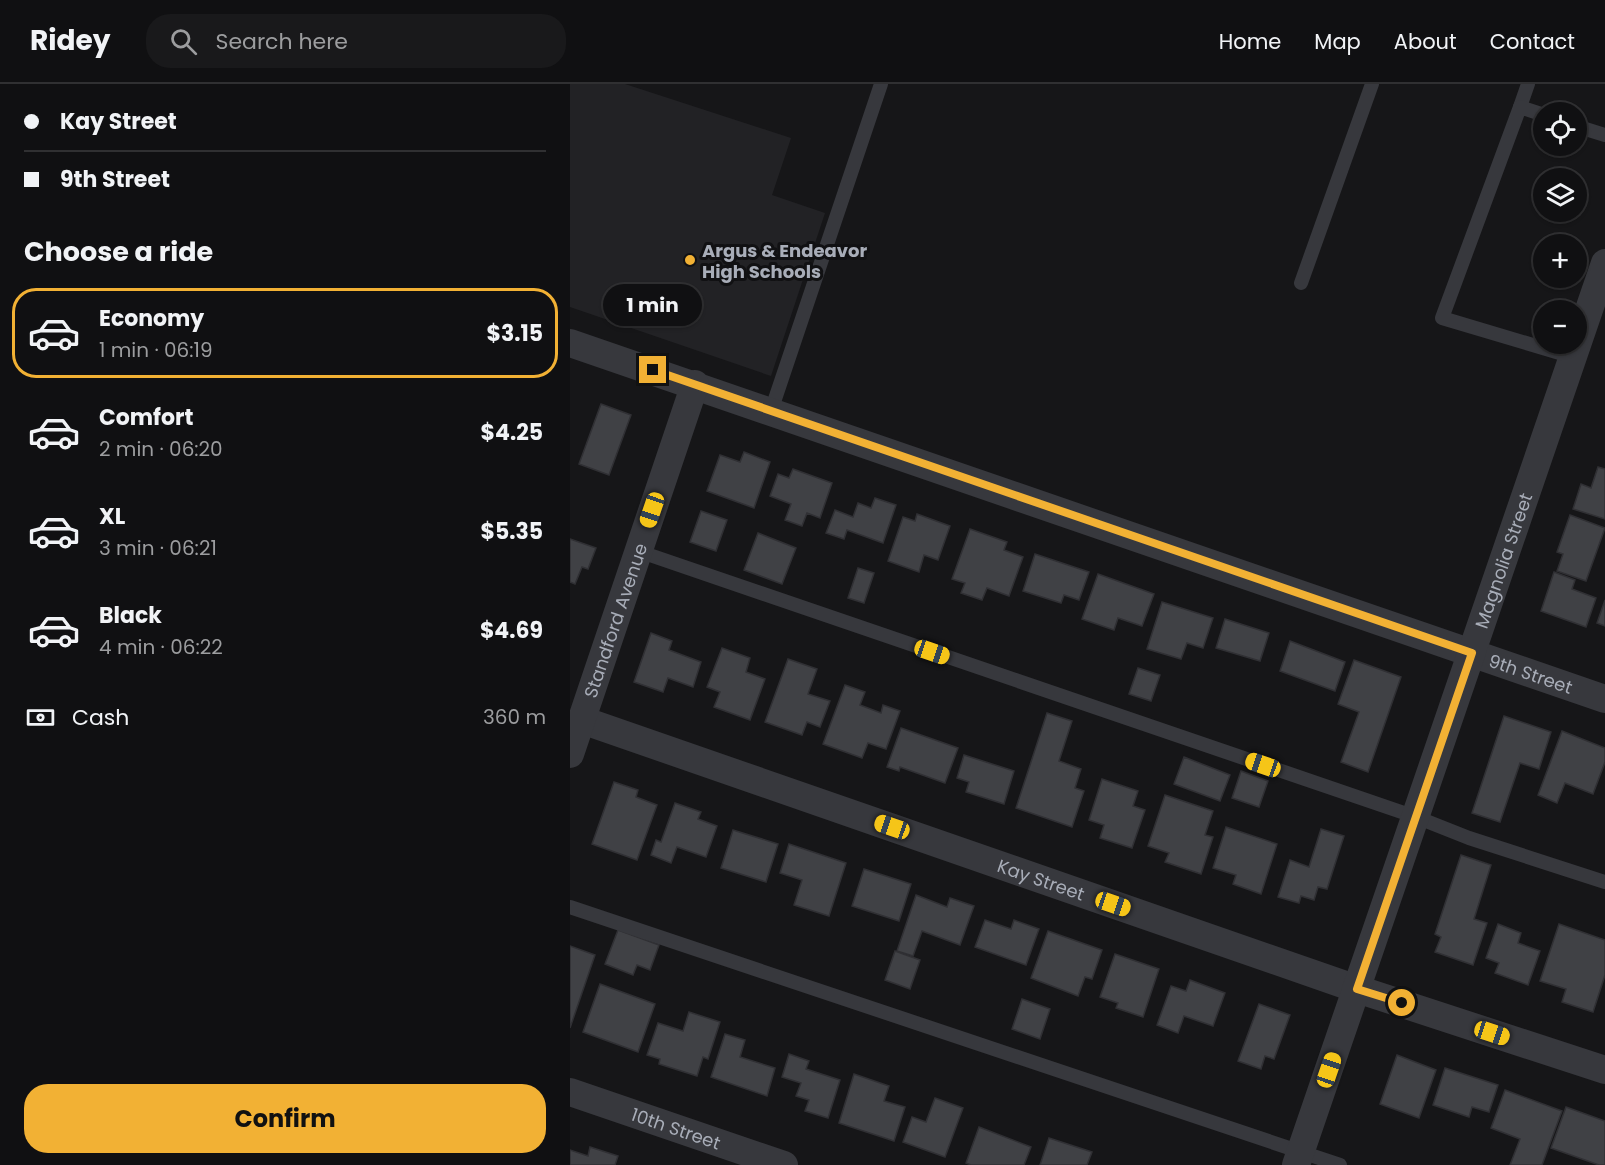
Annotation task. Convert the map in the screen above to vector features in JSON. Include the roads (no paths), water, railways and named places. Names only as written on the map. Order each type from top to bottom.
[{"type":"street","name":"Magnolia Street","points":[[1299,1158],[1605,263]]},
{"type":"street","name":"9th Street","points":[[570,343],[695,384],[1605,699]]},
{"type":"street","name":"Standford Avenue","points":[[570,754],[695,384]]},
{"type":"street","name":"Kay Street","points":[[582,720],[1357,989],[1605,1070]]},
{"type":"street","name":"10th Street","points":[[570,1092],[784,1165]]},
{"type":"lane","points":[[771,411],[881,84]]},
{"type":"lane","points":[[1301,283],[1372,84]]},
{"type":"lane","points":[[1528,84],[1442,318],[1573,357]]},
{"type":"lane","points":[[1520,107],[1533,111]]},
{"type":"lane","points":[[1587,129],[1605,135]]},
{"type":"lane","points":[[638,551],[1416,817],[1469,838],[1605,882]]},
{"type":"lane","points":[[570,907],[1299,1158],[1340,1165]]},
{"type":"place","name":"Argus & Endeavor High Schools","points":[[690,260]]}]
